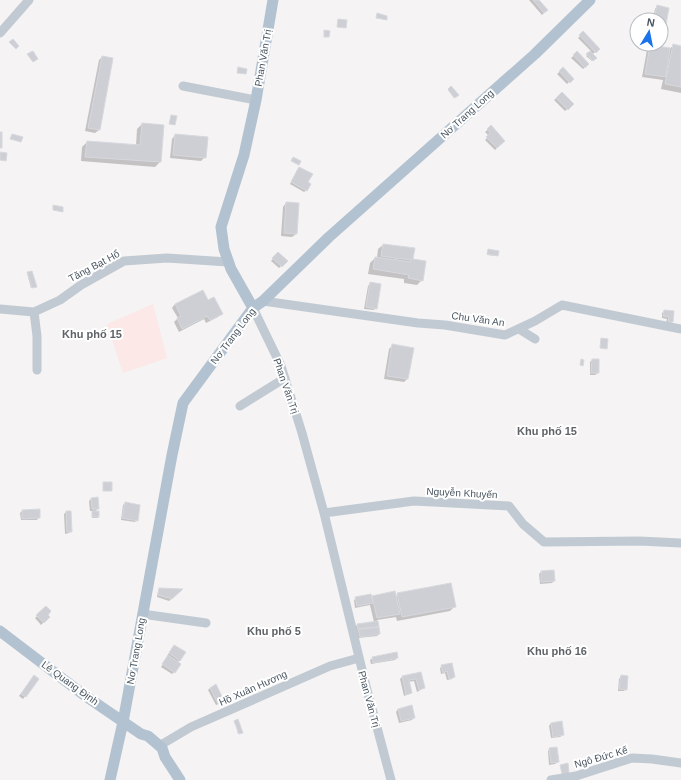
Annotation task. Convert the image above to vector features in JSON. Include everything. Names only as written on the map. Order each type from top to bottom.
[{"type":"main road","name":"Phan Văn Trị","points":[[253,308],[228,262],[224,248],[221,226],[240,170],[256,100],[273,0]]},
{"type":"main road","name":"Nơ Trang Long","points":[[110,780],[123,722],[142,614],[183,403],[253,308],[264,301],[329,237],[536,54],[590,0]]},
{"type":"main road","name":"Lê Quang Định","points":[[0,631],[84,695],[141,734],[148,736],[162,748],[165,757],[180,780]]},
{"type":"main road","name":"Lê Quang Định","points":[[141,734],[143,741],[156,753],[165,757]]},
{"type":"street","points":[[0,33],[29,0]]},
{"type":"street","points":[[183,86],[256,100]]},
{"type":"street","name":"Tăng Bạt Hổ","points":[[0,309],[34,312],[60,300],[80,285],[124,261],[167,258],[228,262]]},
{"type":"street","name":"Chu Văn An","points":[[264,301],[418,323],[445,325],[505,335],[535,321],[562,305],[681,330]]},
{"type":"street","name":"Phan Văn Trị","points":[[253,308],[281,366],[302,433],[324,513],[359,658],[391,780]]},
{"type":"street","points":[[34,312],[37,336],[37,370]]},
{"type":"street","points":[[519,329],[535,339]]},
{"type":"street","points":[[240,406],[284,378]]},
{"type":"street","name":"Nguyễn Khuyến","points":[[324,513],[414,501],[509,506],[523,524],[544,542],[681,542]]},
{"type":"street","points":[[142,614],[206,623]]},
{"type":"street","name":"Hồ Xuân Hương","points":[[159,746],[192,727],[330,666],[359,658]]},
{"type":"street","name":"Ngô Đức Kế","points":[[551,780],[576,776],[632,758],[681,763]]},
{"type":"shaded area","points":[[153,304],[167,358],[123,373],[107,324]]},
{"type":"building","points":[[533,0],[539,0],[548,10],[544,13]]},
{"type":"building","points":[[657,5],[669,8],[668,12],[656,12]]},
{"type":"building","points":[[377,13],[387,16],[387,20],[376,18]]},
{"type":"building","points":[[338,19],[347,20],[346,28],[337,27]]},
{"type":"building","points":[[324,30],[330,31],[329,37],[324,37]]},
{"type":"building","points":[[583,31],[600,49],[596,53],[579,35]]},
{"type":"building","points":[[13,39],[19,46],[16,49],[9,42]]},
{"type":"building","points":[[673,44],[681,46],[681,87],[665,84]]},
{"type":"building","points":[[670,48],[666,77],[645,74],[649,52],[669,52]]},
{"type":"building","points":[[33,51],[38,59],[33,62],[27,54]]},
{"type":"building","points":[[577,51],[589,64],[585,68],[573,55]]},
{"type":"building","points":[[590,51],[597,58],[593,61],[586,54]]},
{"type":"building","points":[[102,56],[113,58],[100,130],[88,128]]},
{"type":"building","points":[[238,67],[247,69],[246,74],[237,73]]},
{"type":"building","points":[[563,67],[574,79],[570,83],[559,71]]},
{"type":"building","points":[[451,86],[459,95],[455,98],[448,89]]},
{"type":"building","points":[[562,92],[574,104],[568,110],[556,98]]},
{"type":"building","points":[[171,115],[177,116],[175,125],[169,124]]},
{"type":"building","points":[[142,123],[164,125],[161,162],[85,157],[87,141],[140,145]]},
{"type":"building","points":[[491,125],[505,141],[497,148],[486,137],[490,133],[487,129]]},
{"type":"building","points":[[0,132],[2,132],[2,148],[0,148]]},
{"type":"building","points":[[12,134],[23,137],[21,142],[10,139]]},
{"type":"building","points":[[175,134],[208,137],[206,158],[173,155]]},
{"type":"building","points":[[0,152],[7,153],[6,161],[0,160]]},
{"type":"building","points":[[293,157],[301,161],[299,165],[291,161]]},
{"type":"building","points":[[299,167],[313,174],[308,182],[311,184],[307,191],[291,182]]},
{"type":"building","points":[[286,202],[299,203],[297,234],[284,233]]},
{"type":"building","points":[[53,205],[63,207],[63,212],[53,210]]},
{"type":"building","points":[[383,244],[415,248],[413,259],[426,261],[423,281],[408,278],[409,275],[373,269],[375,257],[395,260],[395,258],[381,256]],"holes":[[[397,258],[411,260],[410,262],[397,260]]]},
{"type":"building","points":[[488,249],[499,251],[498,256],[487,254]]},
{"type":"building","points":[[278,252],[288,261],[282,267],[272,258]]},
{"type":"building","points":[[32,271],[37,287],[32,288],[27,272]]},
{"type":"building","points":[[370,282],[381,284],[377,309],[366,307]]},
{"type":"building","points":[[203,290],[208,300],[214,297],[223,314],[210,320],[207,316],[182,329],[177,318],[181,316],[175,304]]},
{"type":"building","points":[[664,310],[674,311],[673,322],[668,322],[669,317],[663,316]]},
{"type":"building","points":[[601,338],[608,339],[607,349],[600,348]]},
{"type":"building","points":[[392,344],[414,348],[408,379],[387,376]]},
{"type":"building","points":[[581,359],[584,360],[583,366],[580,365]]},
{"type":"building","points":[[592,359],[599,359],[599,373],[591,373]]},
{"type":"building","points":[[103,482],[112,482],[112,491],[103,491]]},
{"type":"building","points":[[98,497],[99,509],[92,509],[91,498]]},
{"type":"building","points":[[125,502],[140,505],[138,521],[122,518]]},
{"type":"building","points":[[40,509],[40,518],[22,519],[22,510]]},
{"type":"building","points":[[66,511],[71,511],[72,532],[67,532]]},
{"type":"building","points":[[92,511],[99,511],[99,517],[92,517]]},
{"type":"building","points":[[554,570],[555,581],[541,582],[541,571]]},
{"type":"building","points":[[451,583],[456,607],[402,617],[397,593]]},
{"type":"building","points":[[159,588],[183,589],[172,599],[158,595]]},
{"type":"building","points":[[395,591],[400,614],[377,618],[372,596]]},
{"type":"building","points":[[371,594],[373,603],[357,606],[355,597]]},
{"type":"building","points":[[46,606],[51,611],[48,615],[50,617],[44,623],[36,615]]},
{"type":"building","points":[[378,621],[379,627],[358,629],[357,624]]},
{"type":"building","points":[[379,627],[380,634],[360,637],[358,629]]},
{"type":"building","points":[[174,645],[186,652],[180,661],[169,653]]},
{"type":"building","points":[[397,652],[398,658],[373,663],[372,657]]},
{"type":"building","points":[[168,655],[181,664],[175,673],[162,664]]},
{"type":"building","points":[[452,663],[455,677],[449,679],[447,671],[443,673],[441,665]]},
{"type":"building","points":[[421,672],[425,688],[419,690],[416,679],[409,680],[412,693],[406,695],[402,676]]},
{"type":"building","points":[[34,675],[39,679],[26,697],[21,694]]},
{"type":"building","points":[[621,675],[628,676],[627,690],[619,689]]},
{"type":"building","points":[[216,684],[224,701],[218,704],[210,688]]},
{"type":"building","points":[[412,705],[415,718],[401,721],[398,709]]},
{"type":"building","points":[[238,719],[243,733],[239,734],[234,721]]},
{"type":"building","points":[[562,721],[564,735],[553,737],[551,723]]},
{"type":"building","points":[[557,747],[559,762],[551,763],[549,748]]},
{"type":"building","points":[[568,763],[569,773],[562,774],[560,765]]},
{"type":"district","name":"Khu phố 15","points":[[92,334]]},
{"type":"district","name":"Khu phố 15","points":[[547,431]]},
{"type":"district","name":"Khu phố 5","points":[[274,631]]},
{"type":"district","name":"Khu phố 16","points":[[557,651]]}]
